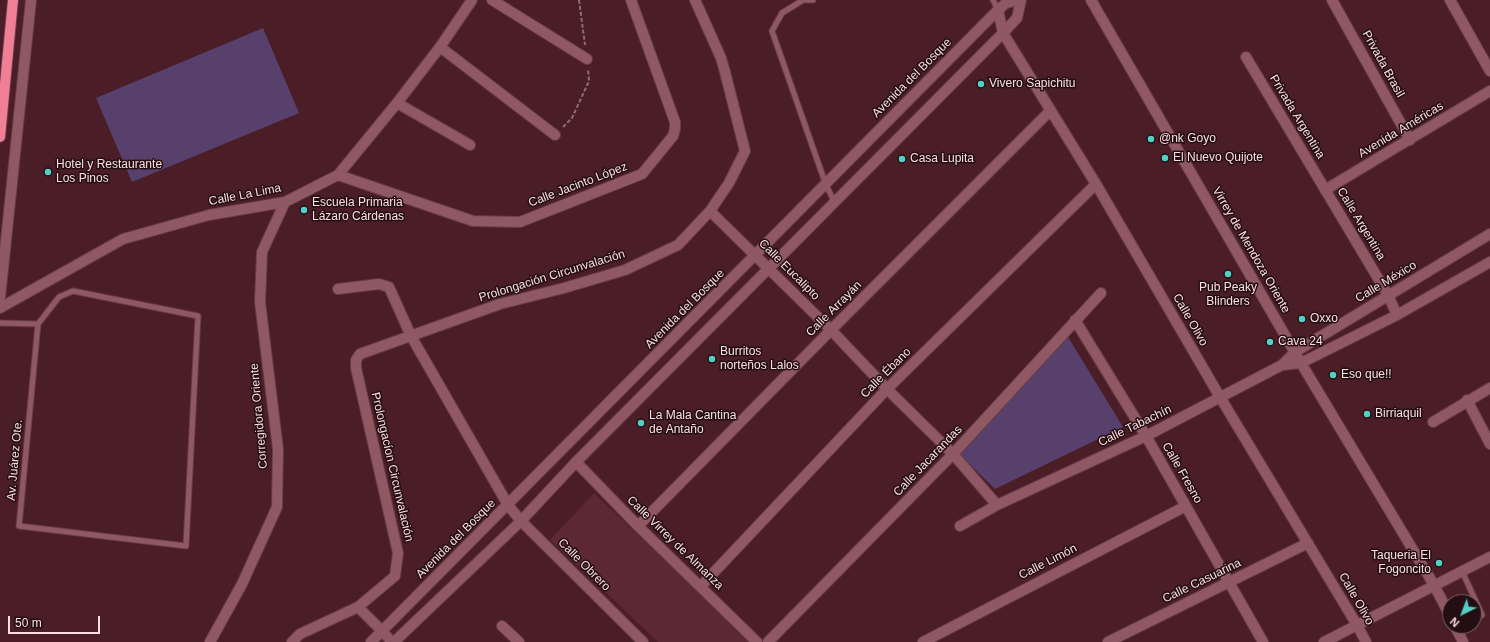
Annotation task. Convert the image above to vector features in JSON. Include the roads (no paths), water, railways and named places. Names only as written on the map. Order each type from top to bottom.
[{"type":"main road","points":[[0,137],[13,0]]},
{"type":"street","points":[[0,298],[31,0]]},
{"type":"street","name":"Calle La Lima","points":[[0,308],[123,240],[209,215],[285,202],[338,175],[397,103],[440,47],[472,0]]},
{"type":"street","points":[[492,0],[587,59]]},
{"type":"street","name":"Calle Jacinto López","points":[[338,175],[473,221],[520,222],[642,174],[673,136],[675,122],[631,0]]},
{"type":"street","name":"Prolongación Circunvalación","points":[[356,360],[360,354],[500,304],[564,288],[625,270],[678,245],[710,211],[729,183],[744,151],[725,72],[695,0]]},
{"type":"street","name":"Avenida del Bosque","points":[[371,642],[756,256],[998,10],[1006,3],[1020,0],[1017,18],[1003,33],[576,462],[521,521],[393,642]]},
{"type":"street","name":"Virrey de Mendoza Oriente","points":[[1091,0],[1301,364],[1442,600]]},
{"type":"street","name":"Privada Brasil","points":[[1332,0],[1410,140]]},
{"type":"street","points":[[1450,0],[1490,71]]},
{"type":"street","name":"Calle Olivo","points":[[998,10],[1003,33],[1096,184],[1220,397],[1366,642]]},
{"type":"street","points":[[440,47],[555,135]]},
{"type":"street","name":"Privada Argentina","points":[[1246,56],[1325,190]]},
{"type":"street","name":"Avenida Américas","points":[[1325,190],[1490,91]]},
{"type":"street","points":[[397,103],[470,144]]},
{"type":"street","name":"Calle Arrayán","points":[[638,526],[1050,111]]},
{"type":"street","name":"Calle Ébano","points":[[701,586],[887,389],[1096,184]]},
{"type":"street","name":"Calle Argentina","points":[[1325,190],[1388,295],[1397,314]]},
{"type":"street","name":"Corregidora Oriente","points":[[210,642],[242,584],[277,507],[278,449],[260,302],[262,252],[285,202]]},
{"type":"street","name":"Calle Eucalipto","points":[[710,211],[756,256],[768,270],[831,330],[887,389],[954,454],[997,505]]},
{"type":"street","name":"Calle México","points":[[1295,352],[1490,234]]},
{"type":"street","points":[[1301,364],[1397,314],[1490,262]]},
{"type":"street","name":"Calle Obrero","points":[[338,290],[379,284],[389,288],[411,336],[508,505],[521,521],[642,642]]},
{"type":"street","name":"Calle Jacarandas","points":[[768,642],[954,454],[1101,293]]},
{"type":"street","name":"Calle Fresno","points":[[1075,320],[1146,436],[1263,642]]},
{"type":"street","name":"Calle Tabachín","points":[[960,526],[997,505],[1146,436],[1282,366],[1295,352]]},
{"type":"street","name":"Prolongacíon Circunvalación","points":[[292,642],[300,634],[358,607],[395,576],[398,553],[356,368],[356,360]]},
{"type":"street","name":"Calle Tabachín","points":[[1282,366],[1301,364]]},
{"type":"street","points":[[1433,422],[1467,400],[1490,388]]},
{"type":"street","points":[[1467,400],[1490,444]]},
{"type":"street","name":"Calle Virrey de Almanza","points":[[576,462],[638,526],[757,642]]},
{"type":"street","name":"Calle Limón","points":[[923,642],[1186,506]]},
{"type":"street","name":"Calle Casuarina","points":[[1108,642],[1230,583],[1308,543]]},
{"type":"street","points":[[1324,642],[1490,557]]},
{"type":"street","points":[[358,607],[393,642]]},
{"type":"street","points":[[502,626],[519,642]]},
{"type":"lane","points":[[812,0],[803,0],[782,13],[772,31],[826,185],[835,203]]},
{"type":"lane","points":[[993,0],[998,10]]},
{"type":"lane","name":"Av. Juárez Ote.","points":[[73,291],[198,316],[186,546],[19,526],[38,324],[60,297],[73,291]]},
{"type":"lane","points":[[0,323],[38,324]]},
{"type":"lane","points":[[1462,571],[1472,594]]},
{"type":"place","name":"Vivero Sapichitu","points":[[981,84]]},
{"type":"place","name":"@nk Goyo","points":[[1151,139]]},
{"type":"place","name":"El Nuevo Quijote","points":[[1165,158]]},
{"type":"place","name":"Casa Lupita","points":[[902,159]]},
{"type":"place","name":"Hotel y Restaurante Los Pinos","points":[[48,172]]},
{"type":"place","name":"Escuela Primaria Lázaro Cárdenas","points":[[304,210]]},
{"type":"place","name":"Pub Peaky Blinders","points":[[1228,274]]},
{"type":"place","name":"Oxxo","points":[[1302,319]]},
{"type":"place","name":"Cava 24","points":[[1270,342]]},
{"type":"place","name":"Burritos norteños Lalos","points":[[712,359]]},
{"type":"place","name":"Eso que!!","points":[[1333,375]]},
{"type":"place","name":"Birriaquil","points":[[1367,414]]},
{"type":"place","name":"La Mala Cantina de Antaño","points":[[641,423]]},
{"type":"place","name":"Taqueria El Fogoncito","points":[[1439,563]]}]
